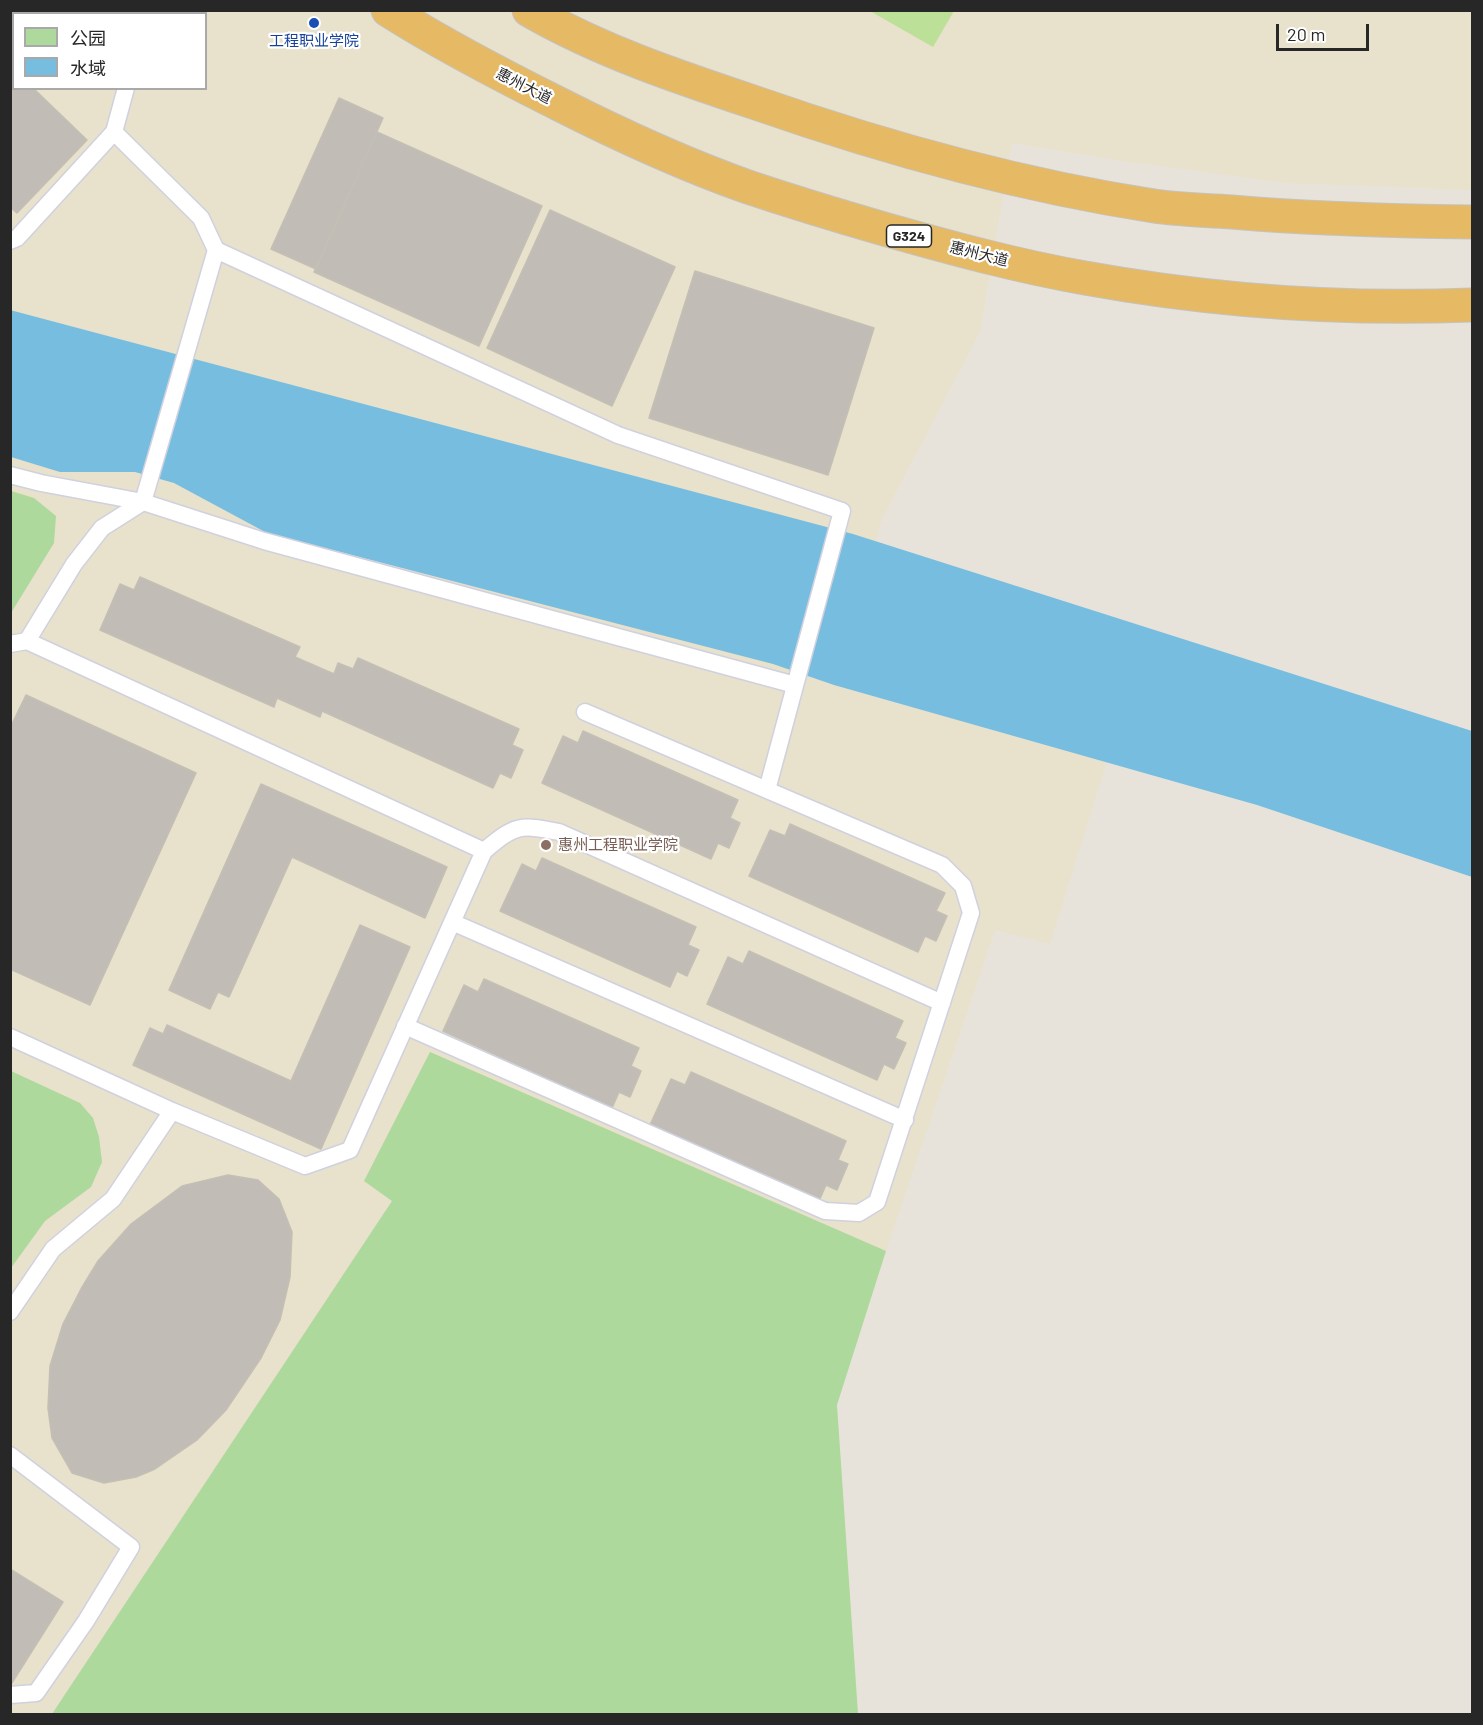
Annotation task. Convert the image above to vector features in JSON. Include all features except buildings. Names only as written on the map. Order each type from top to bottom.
[{"type":"highway","name":"惠州大道","points":[[388,10],[421,31],[516,83],[635,142],[747,186],[967,253],[1085,278],[1191,293],[1297,304],[1404,308],[1473,305]]},
{"type":"highway","points":[[529,10],[562,29],[662,71],[913,154],[1031,183],[1156,206],[1298,218],[1473,222]]},
{"type":"lane","points":[[10,241],[17,238],[114,132],[125,90]]},
{"type":"lane","points":[[114,132],[201,218],[216,250],[618,435],[842,511],[766,790]]},
{"type":"lane","points":[[216,250],[144,502],[102,528],[19,642],[484,851]]},
{"type":"lane","points":[[10,475],[144,502],[264,541],[795,685]]},
{"type":"lane","points":[[405,1026],[825,1211],[859,1213],[877,1202],[971,914],[963,886],[942,865],[585,712]]},
{"type":"lane","points":[[10,1036],[172,1111],[305,1166],[350,1150],[484,851],[508,830],[532,826],[559,832],[942,1003]]},
{"type":"lane","points":[[452,922],[904,1120]]},
{"type":"lane","points":[[10,1312],[53,1249],[113,1199],[172,1111]]},
{"type":"lane","points":[[10,1455],[130,1547],[86,1621],[36,1693],[10,1695]]},
{"type":"shaded area","name":"惠州工程职业学院","points":[[11,11],[1472,11],[1472,190],[1286,183],[1122,161],[1012,143],[980,332],[882,519],[834,685],[1107,761],[1050,944],[995,930],[886,1251],[837,1405],[858,1714],[11,1714]]},
{"type":"green space","points":[[954,10],[933,47],[870,11]]},
{"type":"green space","points":[[11,491],[34,498],[56,516],[54,543],[11,613]]},
{"type":"green space","points":[[430,1052],[886,1251],[837,1405],[858,1714],[52,1714],[392,1201],[364,1181]]},
{"type":"green space","points":[[11,1071],[80,1103],[93,1118],[99,1137],[102,1162],[91,1187],[45,1221],[11,1268]]},
{"type":"water","points":[[10,310],[853,534],[1472,731],[1472,877],[1257,805],[834,685],[773,664],[267,533],[174,483],[135,472],[60,472],[11,457]]},
{"type":"place","name":"工程职业学院","points":[[314,23]]},
{"type":"place","name":"惠州工程职业学院","points":[[546,845]]}]
